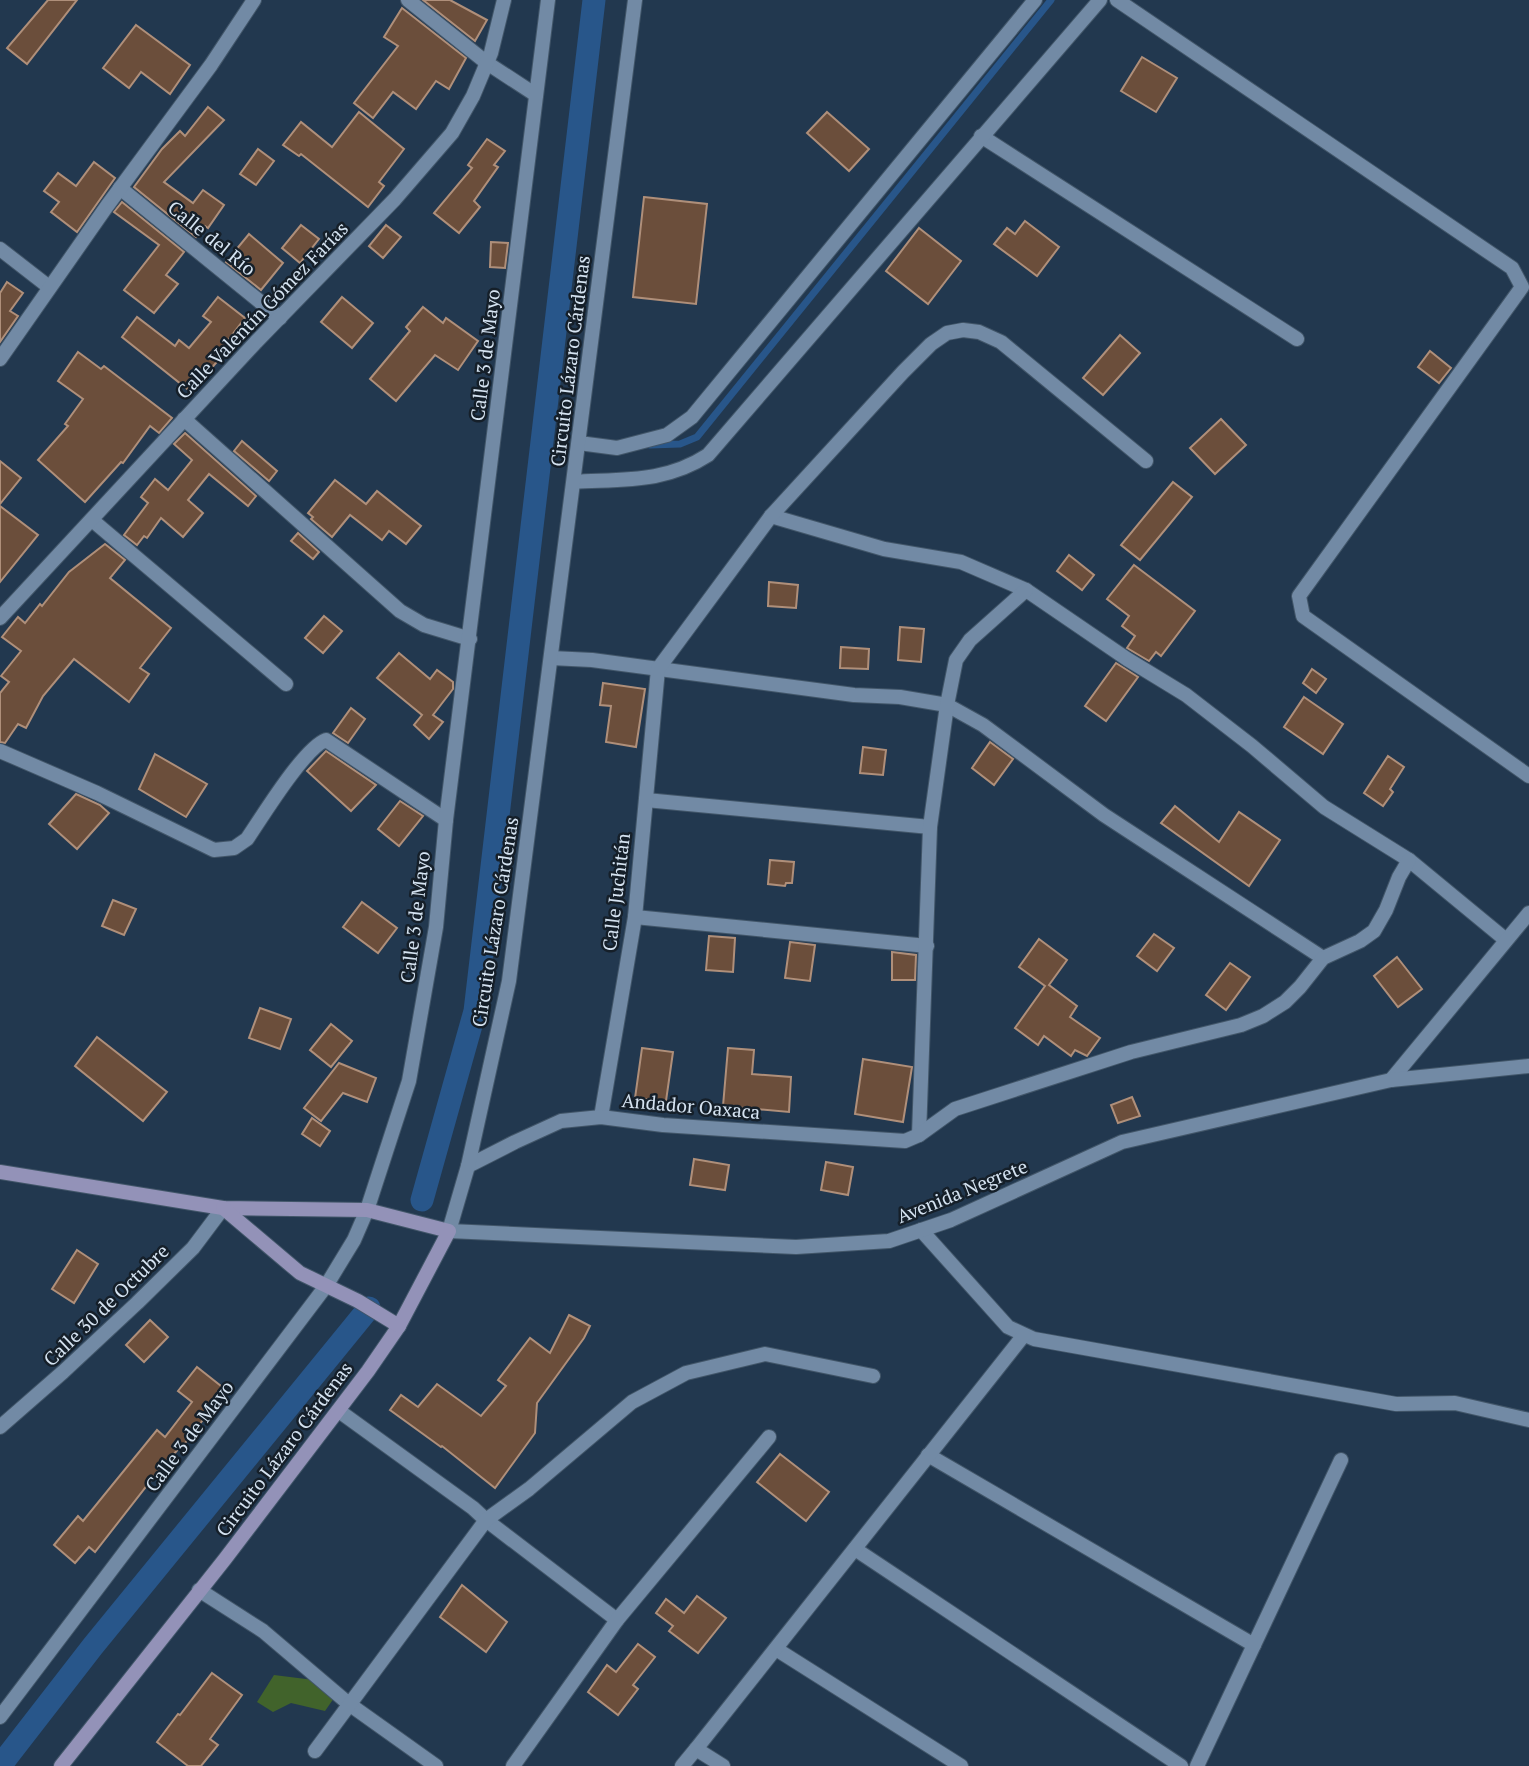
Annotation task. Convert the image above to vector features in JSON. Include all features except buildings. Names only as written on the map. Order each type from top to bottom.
[{"type":"main road","points":[[0,1172],[223,1208],[367,1210],[449,1231]]},
{"type":"main road","points":[[223,1208],[300,1273],[358,1301],[399,1326]]},
{"type":"main road","name":"Circuito Lázaro Cárdenas","points":[[61,1766],[339,1411],[399,1326],[449,1231]]},
{"type":"street","points":[[0,359],[120,188],[211,65],[254,0]]},
{"type":"street","points":[[408,0],[487,63],[536,95]]},
{"type":"street","name":"Calle Valentín Gómez Farías","points":[[0,618],[184,419],[396,199],[452,133],[473,96],[487,63],[504,0]]},
{"type":"street","name":"Calle 3 de Mayo","points":[[0,1717],[327,1286],[354,1240],[367,1210],[409,1081],[436,927],[446,820],[548,0]]},
{"type":"street","name":"Circuito Lázaro Cárdenas","points":[[449,1231],[468,1166],[509,981],[635,0]]},
{"type":"street","points":[[579,443],[617,448],[667,435],[692,418],[1035,0]]},
{"type":"street","points":[[574,482],[642,479],[673,473],[708,455],[1100,0]]},
{"type":"street","points":[[1117,0],[1512,268],[1522,287],[1299,596],[1303,615],[1529,776]]},
{"type":"street","points":[[981,135],[1297,339]]},
{"type":"street","name":"Calle del Río","points":[[120,188],[280,318]]},
{"type":"street","points":[[0,249],[50,287]]},
{"type":"street","points":[[658,669],[771,516],[922,353],[947,333],[963,330],[979,332],[1001,342],[1146,461]]},
{"type":"street","points":[[184,419],[400,611],[424,625],[470,639]]},
{"type":"street","points":[[771,516],[884,549],[961,562],[1026,590],[1127,659],[1186,695],[1324,807],[1409,860],[1506,940]]},
{"type":"street","points":[[92,520],[286,684]]},
{"type":"street","points":[[919,1135],[930,827],[947,705],[956,660],[970,639],[1026,590]]},
{"type":"street","points":[[551,658],[592,660],[947,705],[983,725],[1104,815],[1323,958]]},
{"type":"street","name":"Calle Juchitán","points":[[601,1117],[635,917],[658,669]]},
{"type":"street","points":[[0,751],[97,793],[214,850],[234,848],[247,839],[306,756],[317,743],[326,740],[446,820]]},
{"type":"street","points":[[646,800],[930,827]]},
{"type":"street","points":[[919,1135],[955,1109],[1131,1052],[1241,1025],[1263,1016],[1300,987],[1323,958],[1374,932],[1409,860]]},
{"type":"street","points":[[1391,1080],[1529,913]]},
{"type":"street","points":[[635,917],[927,946]]},
{"type":"street","name":"Avenida Negrete","points":[[449,1231],[796,1247],[889,1241],[951,1220],[1122,1142],[1391,1080],[1529,1066]]},
{"type":"street","name":"Andador Oaxaca","points":[[468,1166],[562,1121],[601,1117],[663,1125],[905,1141],[919,1135]]},
{"type":"street","name":"Calle 30 de Octubre","points":[[4,1425],[73,1364],[193,1248],[223,1208]]},
{"type":"street","points":[[921,1230],[1008,1327],[1034,1339],[1395,1404],[1446,1402],[1529,1420]]},
{"type":"street","points":[[682,1766],[1024,1335]]},
{"type":"street","points":[[315,1751],[486,1520],[529,1489],[632,1402],[686,1373],[765,1354],[873,1376]]},
{"type":"street","points":[[339,1411],[473,1508],[618,1619]]},
{"type":"street","points":[[513,1766],[618,1619],[769,1437]]},
{"type":"street","points":[[928,1455],[1254,1645]]},
{"type":"street","points":[[1197,1766],[1341,1460]]},
{"type":"street","points":[[855,1549],[1181,1766]]},
{"type":"street","points":[[199,1590],[263,1631],[349,1704],[436,1766]]},
{"type":"street","points":[[776,1649],[961,1766]]},
{"type":"street","points":[[696,1749],[723,1766]]},
{"type":"green space","points":[[274,1675],[322,1681],[334,1698],[325,1711],[291,1703],[273,1712],[257,1702]]},
{"type":"waterway","points":[[422,1200],[475,1011],[594,0]]},
{"type":"waterway","points":[[650,445],[680,444],[697,437],[1051,0]]},
{"type":"waterway","points":[[0,1766],[93,1646],[369,1308]]}]
